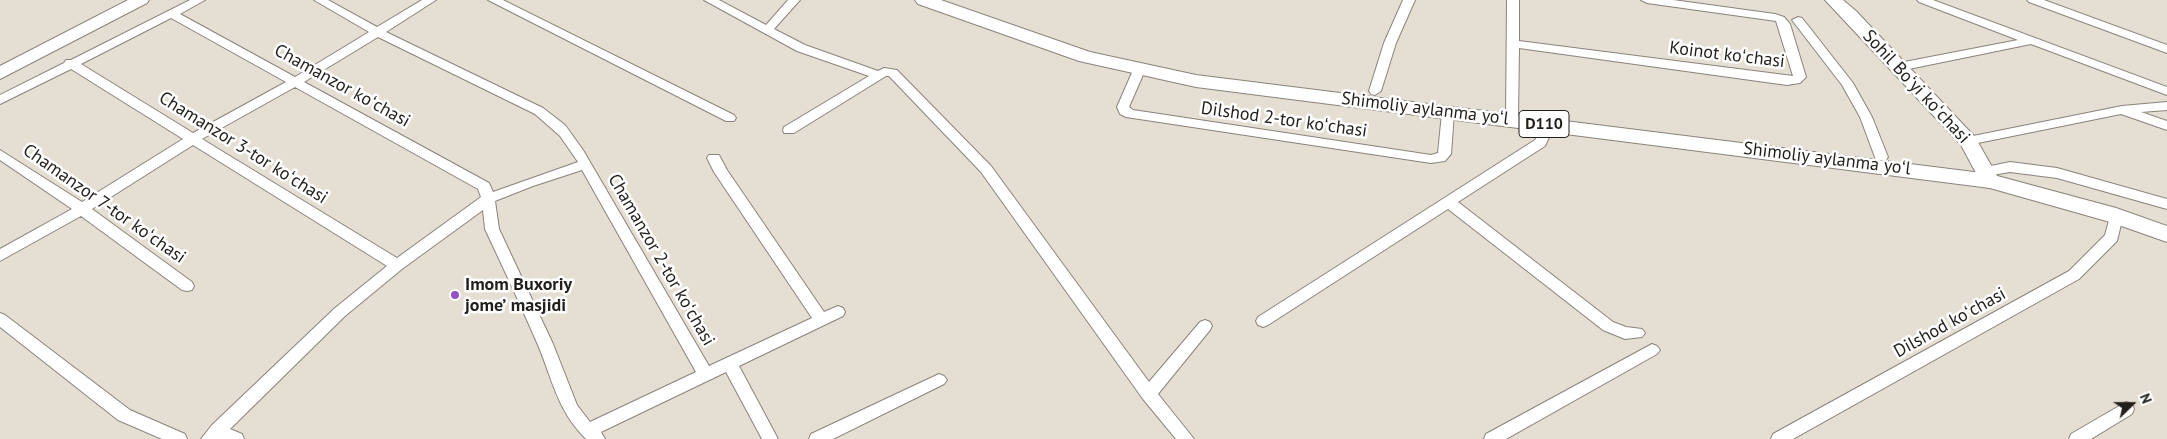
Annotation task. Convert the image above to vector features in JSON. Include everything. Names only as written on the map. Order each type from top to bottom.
[{"type":"main road","points":[[0,72],[142,0]]},
{"type":"main road","name":"Shimoliy aylanma yoʻl","points":[[924,0],[1181,66],[1375,91],[1512,114],[1881,157],[1988,176],[2167,225]]},
{"type":"main road","name":"Shimoliy aylanma yoʻl","points":[[960,0],[987,16],[1086,57],[1196,81],[1448,113],[1512,114],[1543,124],[1988,176],[2167,234]]},
{"type":"main road","name":"Sohil Boʻyi koʻchasi","points":[[1833,0],[1850,15],[1968,141],[1988,176]]},
{"type":"street","points":[[0,100],[70,63],[199,0]]},
{"type":"street","name":"Chamanzor 2-tor koʻchasi","points":[[322,0],[376,31],[539,111],[554,121],[565,132],[597,184],[705,374]]},
{"type":"street","points":[[0,256],[82,210],[192,139],[295,82],[376,31],[430,0]]},
{"type":"street","points":[[494,0],[730,118]]},
{"type":"street","points":[[710,0],[801,48],[878,76]]},
{"type":"street","points":[[767,30],[794,0]]},
{"type":"street","points":[[1375,91],[1390,43],[1409,0]]},
{"type":"street","points":[[1512,114],[1513,0]]},
{"type":"street","name":"Koinot koʻchasi","points":[[1514,44],[1787,82],[1800,77],[1784,24],[1780,19],[1771,16],[1647,0]]},
{"type":"street","points":[[1923,0],[2167,91]]},
{"type":"street","points":[[2033,0],[2167,49]]},
{"type":"street","name":"Chamanzor koʻchasi","points":[[170,13],[484,186],[488,199],[492,229],[545,344],[570,408],[578,420],[593,435]]},
{"type":"street","points":[[1798,20],[1847,83],[1866,117],[1881,157]]},
{"type":"street","points":[[1899,67],[2030,41]]},
{"type":"street","name":"Chamanzor 3-tor koʻchasi","points":[[70,63],[397,265]]},
{"type":"street","name":"Dilshod 2-tor koʻchasi","points":[[1140,68],[1123,108],[1124,112],[1208,127],[1432,159],[1440,158],[1444,154],[1448,113]]},
{"type":"street","points":[[789,130],[878,76],[888,71],[893,73],[986,169],[1149,394],[1186,439]]},
{"type":"street","points":[[1968,141],[2122,110],[2167,106]]},
{"type":"street","points":[[2122,110],[2167,126]]},
{"type":"street","points":[[1263,321],[1540,143],[1544,135],[1543,124]]},
{"type":"street","name":"Chamanzor 7-tor koʻchasi","points":[[0,154],[82,210],[186,286]]},
{"type":"street","points":[[714,158],[721,172],[821,320]]},
{"type":"street","points":[[214,435],[340,312],[397,265],[488,199],[528,183],[584,165]]},
{"type":"street","points":[[1988,176],[2010,167],[2057,173],[2167,204]]},
{"type":"street","points":[[1448,202],[1608,326],[1625,333],[1637,333]]},
{"type":"street","name":"Dilshod koʻchasi","points":[[1779,439],[2074,275],[2084,267],[2112,236],[2116,216]]},
{"type":"street","points":[[593,435],[705,374],[730,365],[838,312]]},
{"type":"street","points":[[0,320],[124,415],[179,439]]},
{"type":"street","points":[[1149,394],[1205,326]]},
{"type":"street","points":[[1495,438],[1652,350]]},
{"type":"street","points":[[730,365],[770,439]]},
{"type":"street","points":[[817,439],[939,380]]},
{"type":"street","points":[[2077,439],[2126,408]]},
{"type":"street","points":[[214,435],[236,439]]},
{"type":"place","name":"Imom Buxoriy jome’ masjidi","points":[[455,295]]}]
